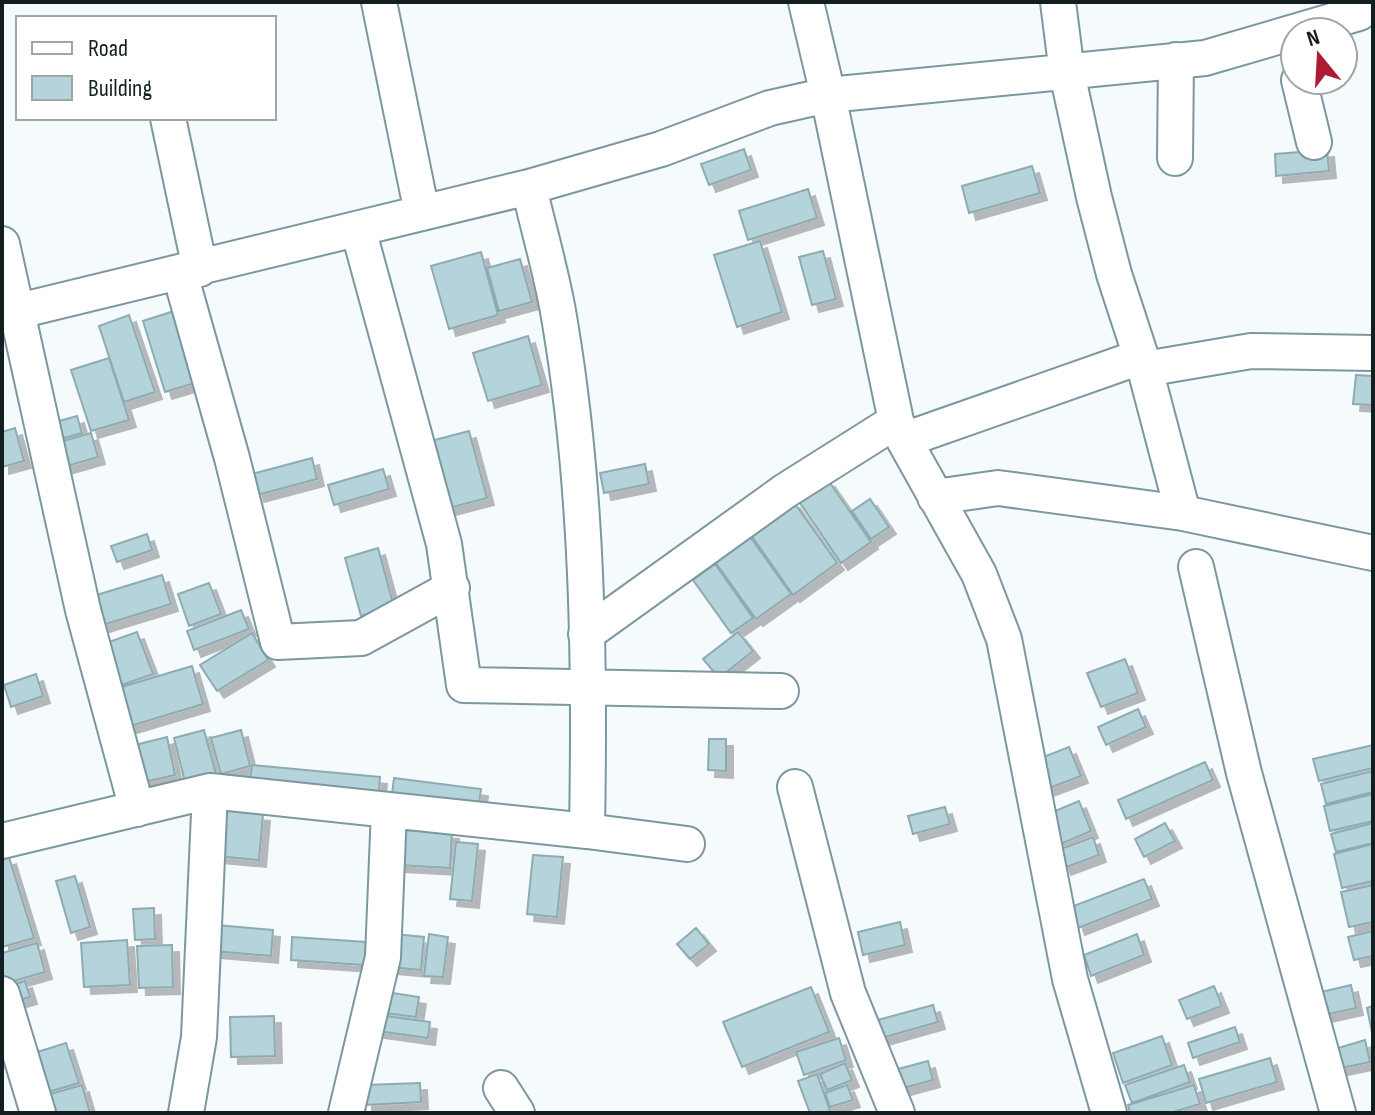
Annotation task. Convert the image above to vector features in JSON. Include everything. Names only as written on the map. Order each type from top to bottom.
[{"type":"street","points":[[379,2],[422,213]]},
{"type":"street","points":[[806,2],[900,430],[979,574],[1004,639],[1070,979],[1109,1113]]},
{"type":"street","points":[[1058,2],[1067,73],[1094,197],[1183,513]]},
{"type":"street","points":[[10,313],[529,187],[661,149],[770,108],[828,95],[1279,49]]},
{"type":"street","points":[[1175,158],[1176,60]]},
{"type":"street","points":[[1303,96],[1314,142]]},
{"type":"street","points":[[168,120],[190,271],[278,642],[361,638],[452,588]]},
{"type":"street","points":[[529,187],[560,321],[578,462],[589,689],[587,831]]},
{"type":"street","points":[[358,229],[435,507],[452,588],[464,685],[781,691]]},
{"type":"street","points":[[2,244],[10,313],[83,610],[137,809]]},
{"type":"street","points":[[586,634],[785,491],[900,430],[1143,363],[1251,351],[1373,353]]},
{"type":"street","points":[[943,510],[998,488],[1183,513],[1373,553]]},
{"type":"street","points":[[1196,567],[1244,773],[1338,1113]]},
{"type":"street","points":[[795,787],[848,993],[897,1113]]},
{"type":"street","points":[[186,1113],[199,1037],[210,791]]},
{"type":"street","points":[[2,841],[210,791],[687,844]]},
{"type":"street","points":[[346,1113],[383,957],[389,810]]},
{"type":"street","points":[[2,994],[38,1113]]},
{"type":"building","points":[[744,149],[751,170],[709,185],[701,164]]},
{"type":"building","points":[[1327,150],[1329,171],[1276,176],[1275,154]]},
{"type":"building","points":[[1032,166],[1040,193],[969,213],[962,186]]},
{"type":"building","points":[[808,189],[817,218],[748,240],[739,211]]},
{"type":"building","points":[[760,241],[782,312],[737,327],[714,255]]},
{"type":"building","points":[[823,251],[836,299],[812,305],[799,257]]},
{"type":"building","points":[[481,252],[498,315],[449,329],[431,266]]},
{"type":"building","points":[[520,259],[532,302],[499,311],[487,268]]},
{"type":"building","points":[[177,310],[198,382],[165,392],[143,321]]},
{"type":"building","points":[[129,315],[155,392],[124,402],[99,326]]},
{"type":"building","points":[[528,336],[542,385],[488,401],[473,353]]},
{"type":"building","points":[[109,358],[129,420],[91,431],[71,370]]},
{"type":"building","points":[[1356,375],[1373,376],[1373,405],[1353,404]]},
{"type":"building","points":[[77,416],[82,433],[50,442],[45,425]]},
{"type":"building","points":[[15,428],[24,461],[2,467],[2,432]]},
{"type":"building","points":[[469,431],[487,498],[445,509],[427,442]]},
{"type":"building","points":[[91,433],[98,457],[56,469],[49,445]]},
{"type":"building","points":[[312,458],[317,479],[257,495],[252,474]]},
{"type":"building","points":[[645,464],[649,484],[604,493],[600,473]]},
{"type":"building","points":[[383,469],[389,489],[334,505],[328,485]]},
{"type":"building","points":[[828,480],[871,542],[841,563],[798,500]]},
{"type":"building","points":[[870,499],[889,527],[871,539],[852,511]]},
{"type":"building","points":[[793,501],[837,563],[793,595],[749,532]]},
{"type":"building","points":[[147,534],[152,550],[117,562],[111,546]]},
{"type":"building","points":[[748,534],[791,594],[756,619],[713,559]]},
{"type":"building","points":[[378,548],[394,607],[361,616],[345,558]]},
{"type":"building","points":[[715,564],[753,618],[731,633],[693,580]]},
{"type":"building","points":[[162,575],[171,604],[96,627],[87,598]]},
{"type":"building","points":[[209,583],[221,614],[189,626],[178,594]]},
{"type":"building","points":[[241,610],[249,629],[194,650],[187,631]]},
{"type":"building","points":[[137,632],[153,674],[119,686],[103,644]]},
{"type":"building","points":[[738,632],[753,651],[719,678],[703,659]]},
{"type":"building","points":[[252,633],[268,660],[217,691],[200,665]]},
{"type":"building","points":[[1125,659],[1138,693],[1101,707],[1087,673]]},
{"type":"building","points":[[192,666],[203,704],[127,727],[115,689]]},
{"type":"building","points":[[36,674],[43,696],[11,707],[4,685]]},
{"type":"building","points":[[1138,709],[1146,727],[1106,745],[1098,727]]},
{"type":"building","points":[[204,730],[216,774],[185,782],[174,738]]},
{"type":"building","points":[[241,730],[250,766],[221,774],[211,738]]},
{"type":"building","points":[[167,737],[175,775],[136,784],[127,747]]},
{"type":"building","points":[[709,739],[726,739],[726,771],[708,770]]},
{"type":"building","points":[[1373,745],[1373,768],[1319,781],[1313,759]]},
{"type":"building","points":[[1069,747],[1081,776],[1044,790],[1033,761]]},
{"type":"building","points":[[1205,762],[1213,780],[1126,819],[1118,800]]},
{"type":"building","points":[[252,765],[380,777],[378,802],[249,789]]},
{"type":"building","points":[[1373,771],[1373,792],[1326,804],[1321,784]]},
{"type":"building","points":[[394,778],[481,789],[478,812],[391,802]]},
{"type":"building","points":[[1373,794],[1373,821],[1330,831],[1324,806]]},
{"type":"building","points":[[1079,801],[1091,831],[1056,846],[1043,816]]},
{"type":"building","points":[[945,807],[950,824],[913,834],[908,816]]},
{"type":"building","points":[[220,810],[263,814],[259,860],[216,856]]},
{"type":"building","points":[[1165,823],[1175,841],[1144,857],[1135,839]]},
{"type":"building","points":[[1373,823],[1373,843],[1336,852],[1331,834]]},
{"type":"building","points":[[400,830],[452,832],[450,868],[398,865]]},
{"type":"building","points":[[1093,837],[1099,855],[1064,868],[1058,850]]},
{"type":"building","points":[[456,842],[478,844],[472,901],[450,899]]},
{"type":"building","points":[[1373,844],[1373,881],[1342,888],[1334,854]]},
{"type":"building","points":[[533,855],[563,857],[557,917],[527,914]]},
{"type":"building","points":[[9,857],[34,938],[2,947],[2,860]]},
{"type":"building","points":[[75,876],[90,927],[71,933],[56,881]]},
{"type":"building","points":[[1144,879],[1152,899],[1078,928],[1071,907]]},
{"type":"building","points":[[1373,885],[1373,922],[1349,927],[1341,892]]},
{"type":"building","points":[[154,908],[155,939],[135,940],[133,909]]},
{"type":"building","points":[[900,922],[905,945],[863,955],[858,932]]},
{"type":"building","points":[[216,925],[273,930],[271,956],[214,951]]},
{"type":"building","points":[[696,928],[709,944],[690,959],[677,944]]},
{"type":"building","points":[[1373,931],[1373,956],[1354,960],[1348,937]]},
{"type":"building","points":[[394,934],[424,937],[421,970],[391,967]]},
{"type":"building","points":[[429,934],[448,937],[443,977],[424,976]]},
{"type":"building","points":[[1137,934],[1144,955],[1091,976],[1084,955]]},
{"type":"building","points":[[292,937],[366,942],[364,965],[291,960]]},
{"type":"building","points":[[127,940],[130,985],[84,987],[81,943]]},
{"type":"building","points":[[37,943],[45,972],[3,984],[2,953]]},
{"type":"building","points":[[172,945],[173,987],[139,988],[137,946]]},
{"type":"building","points":[[25,981],[30,997],[9,1003],[4,988]]},
{"type":"building","points":[[1351,985],[1356,1008],[1320,1016],[1313,994]]},
{"type":"building","points":[[1214,986],[1222,1006],[1187,1019],[1179,1000]]},
{"type":"building","points":[[811,987],[829,1032],[742,1067],[723,1022]]},
{"type":"building","points":[[380,991],[419,997],[416,1017],[377,1012]]},
{"type":"building","points":[[933,1005],[938,1022],[878,1039],[874,1021]]},
{"type":"building","points":[[1373,1006],[1373,1037],[1367,1008]]},
{"type":"building","points":[[379,1015],[430,1022],[428,1038],[377,1031]]},
{"type":"building","points":[[274,1016],[275,1056],[231,1057],[230,1017]]},
{"type":"building","points":[[1235,1027],[1240,1042],[1193,1058],[1188,1043]]},
{"type":"building","points":[[1162,1036],[1172,1065],[1123,1083],[1113,1053]]},
{"type":"building","points":[[839,1038],[846,1060],[804,1075],[796,1052]]},
{"type":"building","points":[[1365,1040],[1370,1062],[1341,1068],[1335,1049]]},
{"type":"building","points":[[66,1043],[79,1083],[41,1094],[28,1055]]},
{"type":"building","points":[[1270,1058],[1277,1082],[1206,1103],[1199,1079]]},
{"type":"building","points":[[928,1061],[933,1080],[893,1091],[887,1072]]},
{"type":"building","points":[[845,1063],[852,1080],[827,1090],[820,1074]]},
{"type":"building","points":[[1184,1065],[1190,1082],[1132,1103],[1125,1085]]},
{"type":"building","points":[[817,1074],[830,1111],[810,1113],[798,1081]]},
{"type":"building","points":[[420,1083],[421,1102],[365,1105],[365,1085]]},
{"type":"building","points":[[82,1085],[90,1113],[44,1113],[40,1097]]},
{"type":"building","points":[[847,1085],[853,1100],[830,1107],[825,1093]]},
{"type":"building","points":[[1194,1085],[1200,1104],[1170,1113],[1130,1113],[1128,1105]]}]
